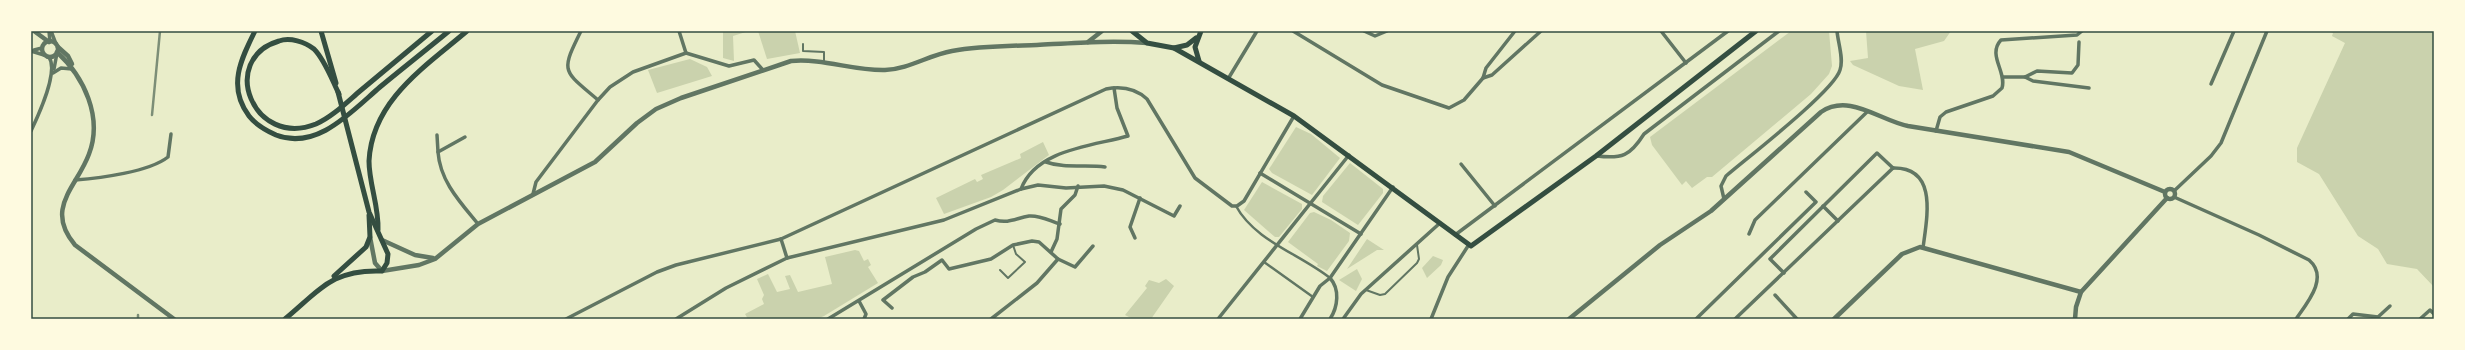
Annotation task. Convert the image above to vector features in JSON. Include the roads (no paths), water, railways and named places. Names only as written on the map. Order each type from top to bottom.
[{"type":"main road","points":[[255,31],[238,69],[236,82],[240,100],[249,116],[261,127],[283,137],[298,139],[311,136],[334,125],[449,31]]},
{"type":"main road","points":[[322,31],[369,212],[388,254],[387,263],[382,271],[356,271],[330,280]]},
{"type":"main road","points":[[339,94],[319,56],[308,46],[299,42],[283,40],[269,45],[258,54],[249,69],[247,90],[260,115],[284,128],[303,127],[330,116],[432,31]]},
{"type":"main road","points":[[378,233],[378,209],[370,173],[370,161],[376,128],[385,108],[398,90],[468,31]]},
{"type":"main road","points":[[1132,31],[1147,43],[1174,48],[1294,116],[1393,187],[1468,246],[1477,243],[1596,156],[1756,31]]},
{"type":"main road","points":[[1174,48],[1187,45],[1197,37],[1201,31]]},
{"type":"main road","points":[[1197,37],[1195,52],[1200,62]]},
{"type":"main road","points":[[285,319],[366,247],[370,237],[369,212]]},
{"type":"main road","points":[[288,319],[297,309]]},
{"type":"street","points":[[31,50],[43,47],[49,42],[50,31]]},
{"type":"street","points":[[31,131],[44,101],[52,74],[57,49],[50,31]]},
{"type":"street","points":[[581,31],[567,58],[567,67],[572,78],[598,100]]},
{"type":"street","points":[[679,31],[686,53]]},
{"type":"street","points":[[1087,43],[1102,31]]},
{"type":"street","points":[[1228,79],[1257,31]]},
{"type":"street","points":[[1293,31],[1382,85],[1442,107],[1449,108],[1458,105],[1483,78],[1486,68],[1515,31]]},
{"type":"street","points":[[1364,31],[1375,36],[1387,31]]},
{"type":"street","points":[[1483,78],[1492,75],[1541,31]]},
{"type":"street","points":[[1661,31],[1686,63]]},
{"type":"street","points":[[1455,236],[1728,31]]},
{"type":"street","points":[[1596,156],[1614,158],[1627,153],[1644,134],[1779,31]]},
{"type":"street","points":[[1724,199],[1721,186],[1726,176],[1818,98],[1837,77],[1841,64],[1837,31]]},
{"type":"street","points":[[1936,131],[1940,117],[1946,112],[1998,93],[2003,84],[2003,77],[1996,56],[1996,49],[2001,40],[2077,35],[2082,31]]},
{"type":"street","points":[[2211,84],[2234,31]]},
{"type":"street","points":[[2174,197],[2174,191],[2211,156],[2223,139],[2266,32],[2261,31]]},
{"type":"street","points":[[35,32],[68,56],[84,88],[90,106],[93,136],[87,159],[64,198],[62,208],[63,220],[71,240],[174,319]]},
{"type":"street","points":[[35,32],[43,47],[44,54]]},
{"type":"street","points":[[2003,77],[2025,77],[2037,71],[2067,73],[2074,71],[2078,65],[2079,42]]},
{"type":"street","points":[[370,237],[375,263],[382,271],[419,265],[435,258],[478,224],[595,162],[637,123],[656,110],[681,98],[791,61],[824,62],[860,69],[886,70],[914,65],[950,51],[982,47],[1087,43],[1147,43]]},
{"type":"street","points":[[49,57],[57,49]]},
{"type":"street","points":[[31,50],[49,57],[52,65],[52,74]]},
{"type":"street","points":[[533,194],[536,182],[598,100],[610,87],[633,72],[686,53],[729,66],[754,60],[763,70]]},
{"type":"street","points":[[52,74],[65,68],[75,71]]},
{"type":"street","points":[[2025,77],[2033,81],[2089,88]]},
{"type":"street","points":[[1021,189],[1026,177],[1046,162],[1076,147],[1128,136],[1117,108],[1114,88]]},
{"type":"street","points":[[566,319],[670,268],[780,239],[1097,93],[1114,88],[1135,91],[1147,99],[1195,178],[1220,199],[1236,206],[1242,217],[1277,246],[1318,268],[1330,278],[1336,286],[1337,299],[1330,319]]},
{"type":"street","points":[[1569,319],[1654,249],[1698,221],[1826,109],[1846,104],[1899,124],[2069,152],[2165,192],[2167,198]]},
{"type":"street","points":[[1749,234],[1755,220],[1867,112]]},
{"type":"street","points":[[1236,206],[1242,203],[1294,116]]},
{"type":"street","points":[[75,180],[94,179],[159,164],[168,157],[171,134]]},
{"type":"street","points":[[437,135],[439,162],[446,181],[478,224]]},
{"type":"street","points":[[438,152],[465,137]]},
{"type":"street","points":[[1784,273],[1770,259],[1877,153],[1893,168],[1910,170],[1919,176],[1924,185],[1926,213],[1923,248]]},
{"type":"street","points":[[1218,319],[1312,204],[1349,155]]},
{"type":"street","points":[[1046,162],[1077,166],[1085,164],[1105,167]]},
{"type":"street","points":[[1461,164],[1495,206]]},
{"type":"street","points":[[1735,319],[1893,168]]},
{"type":"street","points":[[1260,173],[1361,234]]},
{"type":"street","points":[[676,319],[726,288],[787,258],[944,220],[1021,189],[1038,185],[1066,188],[1078,186],[1104,186],[1123,190],[1174,216],[1180,206]]},
{"type":"street","points":[[1052,252],[1060,224],[1061,209],[1075,195],[1078,186]]},
{"type":"street","points":[[1300,319],[1320,286],[1330,278],[1393,187]]},
{"type":"street","points":[[2165,192],[2169,189],[2174,191]]},
{"type":"street","points":[[1696,319],[1816,202],[1806,192]]},
{"type":"street","points":[[2075,319],[2076,307],[2081,292],[2167,198],[2174,197],[2259,235],[2310,260],[2316,266],[2319,278],[2296,319]]},
{"type":"street","points":[[1135,238],[1130,227],[1140,198]]},
{"type":"street","points":[[1823,206],[1838,221]]},
{"type":"street","points":[[828,319],[931,256],[996,220],[1005,223],[1030,216],[1046,218],[1060,224]]},
{"type":"street","points":[[1343,319],[1366,290],[1440,223]]},
{"type":"street","points":[[780,239],[787,258]]},
{"type":"street","points":[[382,240],[415,255],[435,258]]},
{"type":"street","points":[[892,308],[883,300],[898,287],[913,277],[925,272],[942,260],[949,269],[991,259],[1013,245],[1032,241],[1039,242],[1052,252],[1058,259],[1075,267],[1093,246]]},
{"type":"street","points":[[1431,319],[1448,278],[1468,246]]},
{"type":"street","points":[[1834,319],[1902,254],[1911,249],[1923,248],[2081,292]]},
{"type":"street","points":[[931,256],[936,264]]},
{"type":"street","points":[[991,318],[1037,282],[1058,259]]},
{"type":"street","points":[[1264,262],[1313,297]]},
{"type":"street","points":[[1775,295],[1797,319]]},
{"type":"street","points":[[859,301],[867,319]]},
{"type":"street","points":[[2348,319],[2353,314],[2378,317],[2390,306]]},
{"type":"street","points":[[2420,319],[2430,310],[2434,314]]},
{"type":"street","points":[[864,319],[866,314]]},
{"type":"lane","points":[[803,44],[803,50],[824,52],[824,62]]},
{"type":"lane","points":[[1000,270],[1008,278],[1024,262],[1016,254],[1013,245]]},
{"type":"lane","points":[[1366,290],[1380,295],[1385,294],[1417,263],[1419,259],[1417,245]]},
{"type":"railway","points":[[152,115],[160,31]]}]
